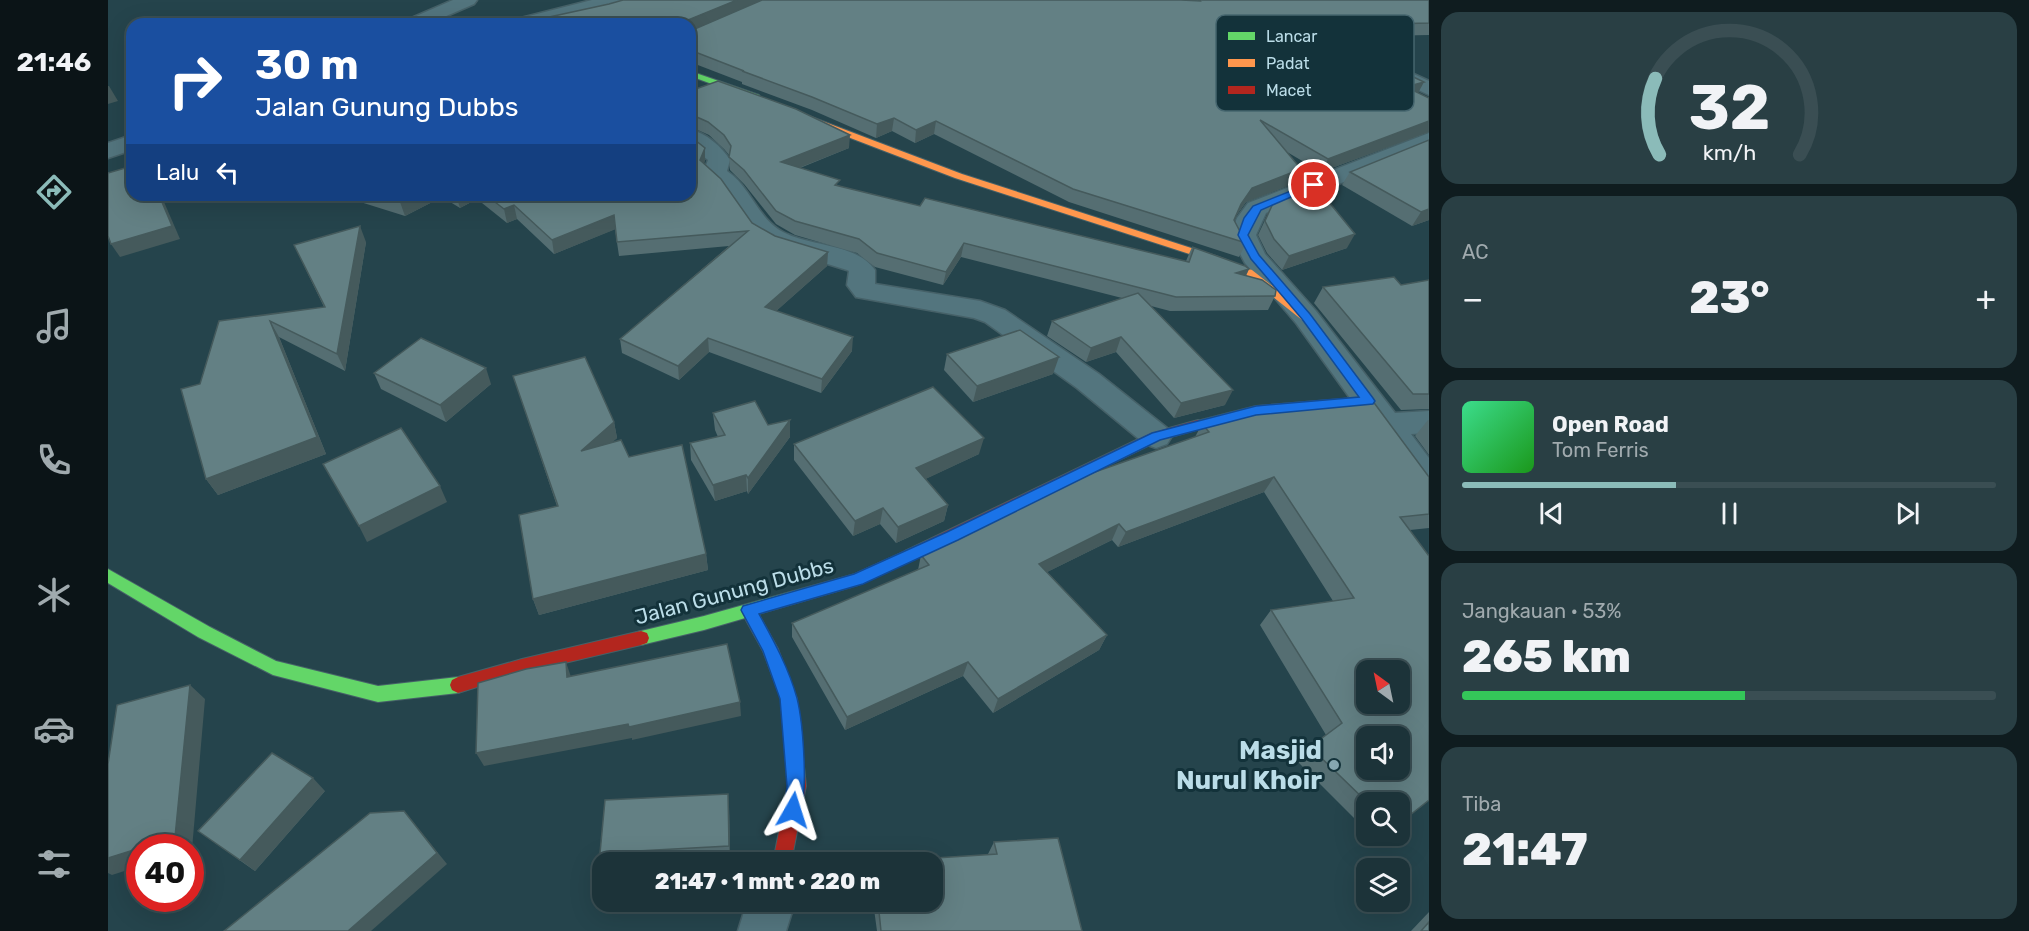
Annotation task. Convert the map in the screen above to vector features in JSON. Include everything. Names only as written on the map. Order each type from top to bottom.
[{"type":"street","points":[[427,18],[468,0]]},
{"type":"street","points":[[542,18],[613,0]]},
{"type":"street","points":[[696,75],[765,101]]},
{"type":"street","points":[[1414,82],[1429,89]]},
{"type":"street","points":[[794,112],[860,142],[950,176],[1212,258],[1248,272],[1306,317]]},
{"type":"street","points":[[696,140],[713,151],[719,160],[707,176],[734,186],[753,218],[764,230],[797,247],[851,261],[860,266],[862,270],[860,285],[866,291],[995,315],[1088,381],[1156,436]]},
{"type":"street","points":[[1429,141],[1257,208],[1243,235],[1254,256],[1306,317],[1429,482]]},
{"type":"street","points":[[108,151],[126,144]]},
{"type":"street","name":"Jalan Gunung Dubbs","points":[[108,575],[196,627],[273,668],[378,694],[448,688],[522,666],[749,610],[858,579],[952,536],[1156,436],[1256,410],[1368,401]]},
{"type":"street","points":[[1387,425],[1429,422]]},
{"type":"street","points":[[749,610],[770,649],[789,699],[796,786],[784,852]]},
{"type":"street","points":[[762,931],[768,912]]},
{"type":"building","points":[[623,0],[737,0],[693,18],[545,18]]},
{"type":"building","points":[[762,0],[1429,0],[1429,23],[1414,23],[1414,15],[1216,15],[1216,111],[1414,111],[1414,91],[1429,98],[1429,121],[1328,159],[1260,120],[1301,169],[1252,188],[1234,220],[1246,243],[1073,189],[936,121],[916,130],[894,118],[877,124],[696,52],[696,28]]},
{"type":"building","points":[[1414,77],[1424,82],[1414,85]]},
{"type":"building","points":[[718,81],[796,109],[850,135],[781,162],[840,180],[835,185],[920,206],[925,198],[1189,262],[1194,248],[1192,247],[1245,266],[1249,269],[1236,273],[1262,280],[1276,290],[1275,296],[1176,297],[964,243],[946,272],[877,253],[859,239],[795,221],[776,211],[744,170],[729,157],[731,146],[724,135],[708,122],[696,117],[696,89]]},
{"type":"building","points":[[1429,140],[1429,209],[1421,212],[1350,172]]},
{"type":"building","points":[[696,141],[705,148],[700,160],[721,179],[752,223],[775,236],[828,252],[765,307],[853,337],[822,379],[708,338],[678,366],[620,339],[748,231],[617,242],[614,215],[552,240],[514,205],[504,209],[494,201],[696,201]]},
{"type":"building","points":[[126,168],[126,201],[162,201],[172,226],[111,244],[108,236],[108,173]]},
{"type":"building","points":[[1315,185],[1355,234],[1289,256],[1274,239],[1265,221],[1274,201]]},
{"type":"building","points":[[360,226],[337,354],[270,321],[317,437],[206,479],[181,389],[200,384],[219,321],[325,307],[294,245]]},
{"type":"building","points":[[1394,277],[1401,285],[1429,280],[1429,394],[1413,394],[1323,287]]},
{"type":"building","points":[[1138,293],[1233,390],[1181,403],[1121,337],[1091,348],[1052,321]]},
{"type":"building","points":[[1020,330],[1059,357],[977,386],[947,354]]},
{"type":"building","points":[[421,338],[486,368],[440,405],[374,373]]},
{"type":"building","points":[[585,357],[614,422],[581,451],[621,440],[629,457],[682,445],[706,554],[533,599],[519,515],[558,506],[513,376]]},
{"type":"building","points":[[933,387],[984,438],[916,468],[948,505],[898,527],[883,508],[855,521],[794,444]]},
{"type":"building","points":[[1372,400],[1429,477],[1429,514],[1400,517],[1429,556],[1429,800],[1410,815],[1410,792],[1357,792],[1310,747],[1342,723],[1271,610],[1354,598],[1274,477],[1126,532],[1119,524],[1039,564],[1107,635],[998,699],[968,662],[847,717],[792,623],[929,565],[921,555],[1092,473],[1209,432],[1202,424],[1254,410]]},
{"type":"building","points":[[755,401],[768,425],[790,420],[748,478],[746,475],[713,485],[690,443],[725,435],[713,413]]},
{"type":"building","points":[[401,428],[440,486],[359,526],[323,464]]},
{"type":"building","points":[[727,644],[740,702],[629,727],[628,724],[476,753],[478,683],[526,669],[566,662],[567,677]]},
{"type":"building","points":[[190,685],[175,834],[126,834],[126,852],[108,858],[108,764],[117,705]]},
{"type":"building","points":[[272,753],[313,778],[240,860],[198,831]]},
{"type":"building","points":[[728,794],[729,846],[600,852],[605,800]]},
{"type":"building","points":[[404,811],[437,853],[348,931],[224,931],[370,813]]},
{"type":"building","points":[[1058,838],[1082,931],[881,931],[879,912],[943,912],[943,857],[997,854],[994,842]]},
{"type":"building","points":[[1429,922],[1429,931],[1421,931]]},
{"type":"traffic: fast","points":[[696,75],[756,97]]},
{"type":"traffic: fast","points":[[1198,425],[1256,410],[1367,401]]},
{"type":"traffic: fast","points":[[641,638],[704,623],[858,579],[910,555]]},
{"type":"traffic: fast","points":[[108,575],[204,632],[273,668],[378,694],[458,685]]},
{"type":"traffic: slow","points":[[809,119],[958,176],[1212,258],[1248,272],[1306,317]]},
{"type":"traffic: jam","points":[[910,555],[1156,436],[1198,425]]},
{"type":"traffic: jam","points":[[749,611],[770,649],[789,699],[797,786],[784,852]]},
{"type":"traffic: jam","points":[[458,685],[522,666],[641,638]]},
{"type":"place","name":"Masjid Nurul Khoir","points":[[1334,765]]},
{"type":"route","points":[[793,810],[796,786],[789,699],[770,649],[749,610],[858,579],[952,536],[1156,436],[1256,410],[1368,401],[1306,317],[1254,256],[1243,235],[1257,208],[1314,185]]}]
